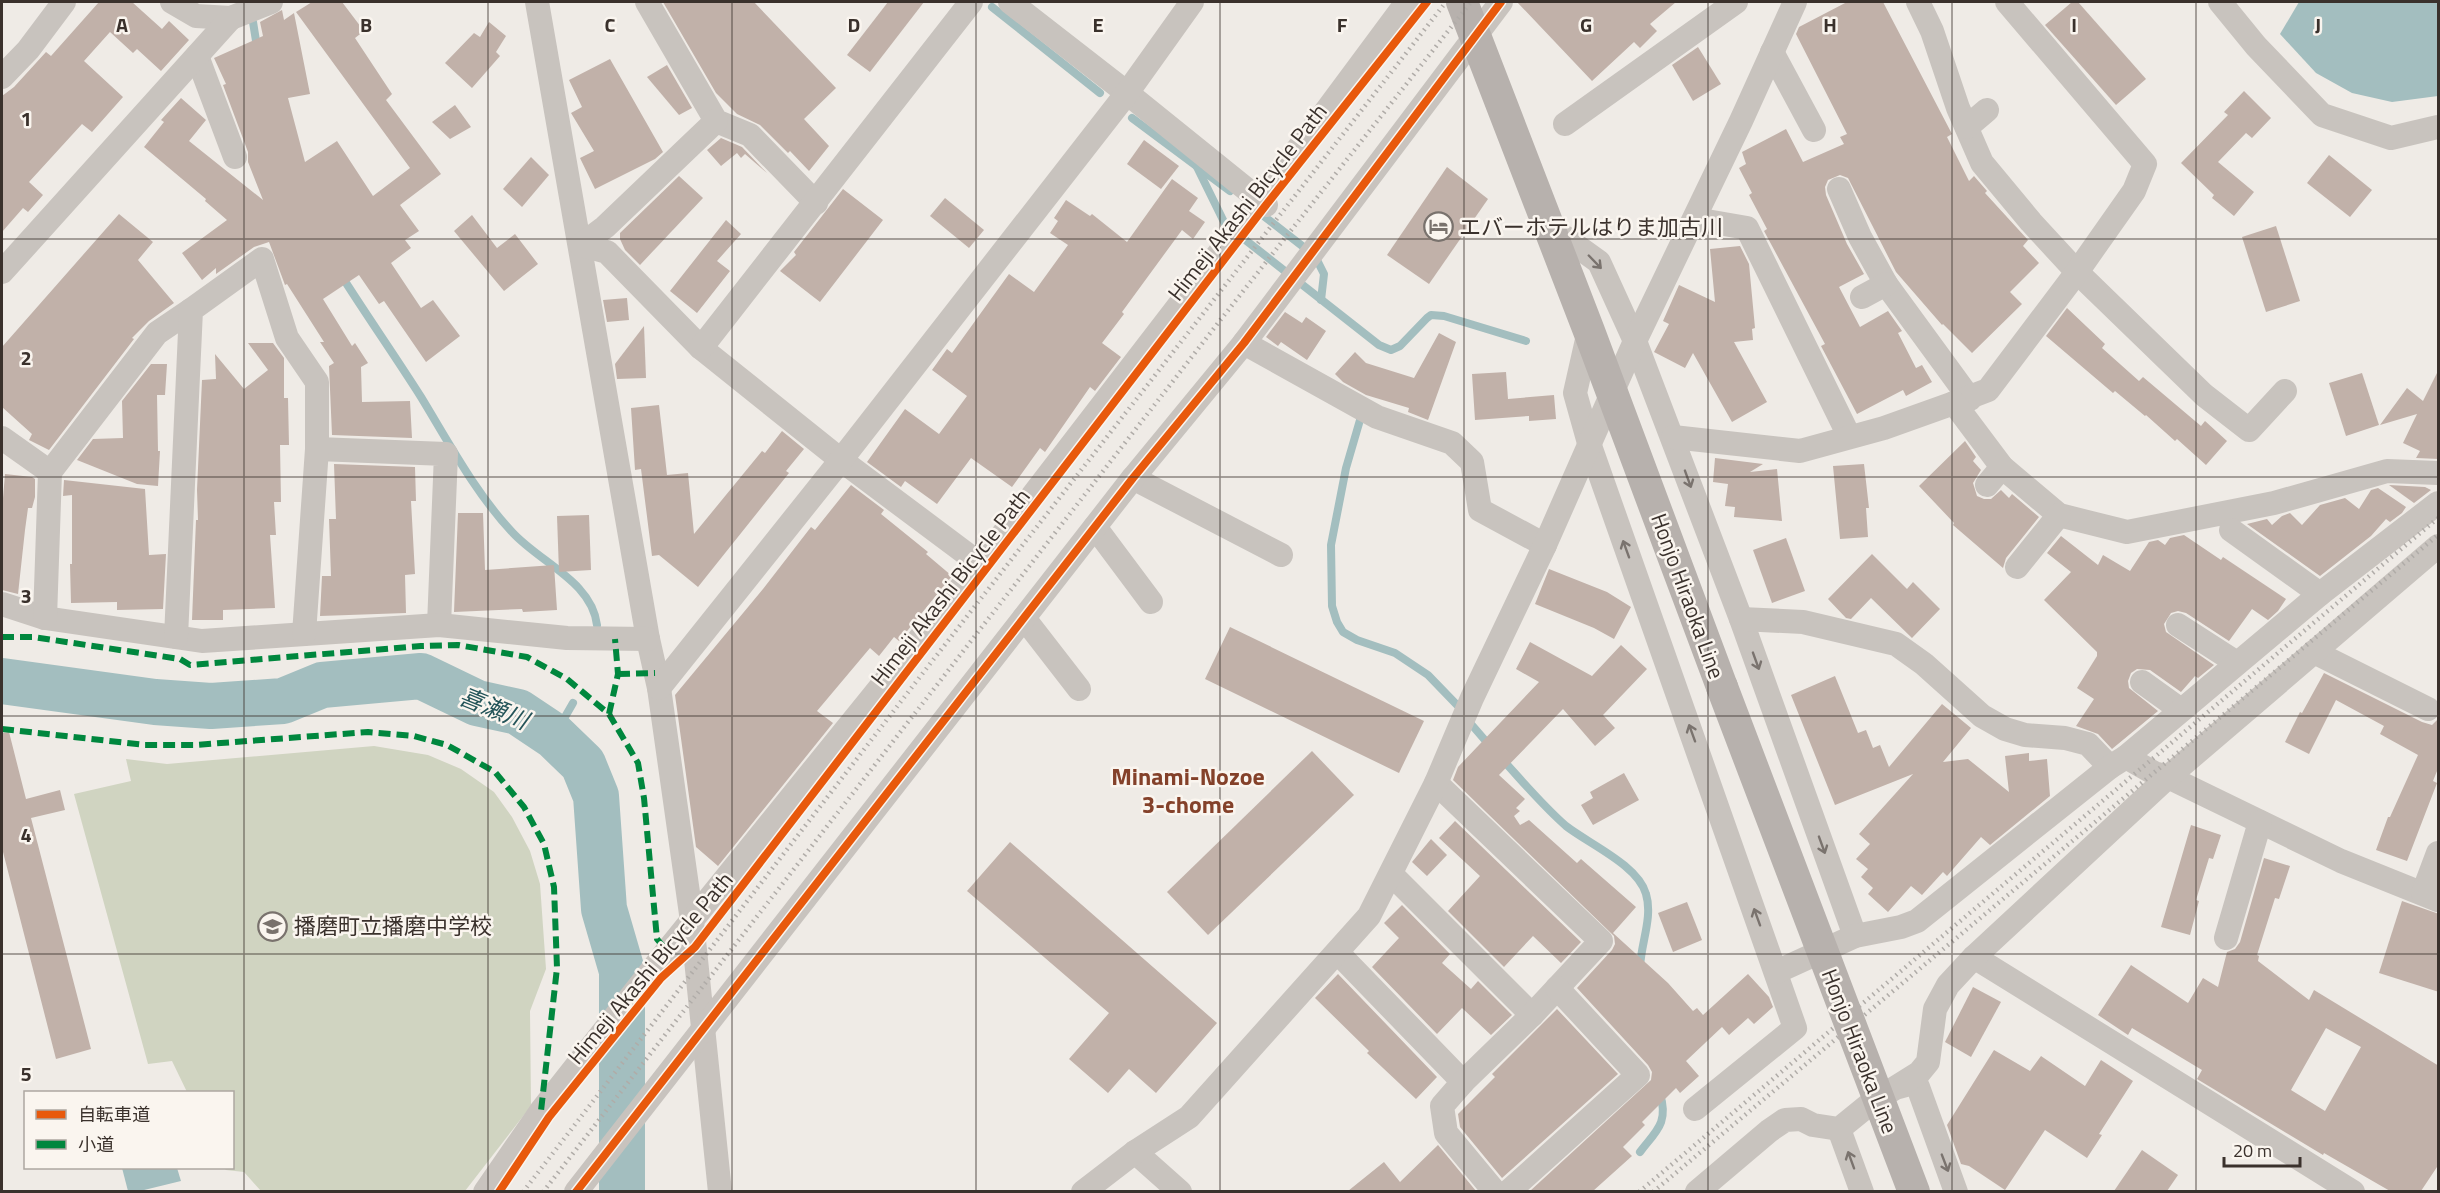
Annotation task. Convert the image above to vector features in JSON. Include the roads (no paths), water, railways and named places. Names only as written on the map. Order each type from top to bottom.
[{"type":"main road","name":"Honjo Hiraoka Line","points":[[1461,2],[1549,226],[1914,1191]]},
{"type":"street","points":[[2,77],[28,50],[64,2]]},
{"type":"street","points":[[172,2],[196,16],[231,18],[271,2]]},
{"type":"street","points":[[537,2],[648,639],[659,688],[692,921],[720,1191]]},
{"type":"street","points":[[647,2],[716,121],[750,135],[816,203]]},
{"type":"street","points":[[701,348],[971,2]]},
{"type":"street","points":[[1010,2],[1263,203]]},
{"type":"street","points":[[659,688],[841,460],[1127,93],[1192,2]]},
{"type":"street","points":[[485,1191],[541,1111],[980,564],[1263,203],[1407,2]]},
{"type":"street","points":[[576,1191],[1133,478],[1244,343],[1501,2]]},
{"type":"street","points":[[1565,124],[1736,2]]},
{"type":"street","points":[[1083,1191],[1135,1152],[1189,1117],[1296,994],[1338,953],[1369,916],[1436,783],[1472,698],[1545,545],[1635,341],[1695,219],[1794,2]]},
{"type":"street","points":[[1918,2],[1932,31],[1982,163],[2077,272],[2204,395],[2249,430],[2285,391]]},
{"type":"street","points":[[1673,437],[1800,451],[1884,428],[1988,390],[2077,272],[2134,191],[2145,164],[2007,2]]},
{"type":"street","points":[[2220,2],[2256,46],[2322,115],[2391,138],[2439,127]]},
{"type":"street","points":[[2,272],[231,18]]},
{"type":"street","points":[[1772,52],[1814,130]]},
{"type":"street","points":[[197,56],[236,157]]},
{"type":"street","points":[[1967,127],[1987,110]]},
{"type":"street","points":[[581,245],[606,227],[716,121]]},
{"type":"street","points":[[1839,189],[1860,237],[1886,284],[2002,467],[2059,515],[2127,532],[2274,503],[2387,471],[2439,473]]},
{"type":"street","points":[[1695,219],[1747,228],[1849,436]]},
{"type":"street","points":[[1549,226],[1599,262],[1635,341],[1741,619],[1856,936]]},
{"type":"street","points":[[581,245],[607,252],[701,348],[841,460],[980,564]]},
{"type":"street","points":[[45,618],[50,472],[157,333],[262,259],[287,338],[317,382],[317,449],[304,634]]},
{"type":"street","points":[[1862,297],[1886,284]]},
{"type":"street","points":[[176,637],[191,310]]},
{"type":"street","points":[[1589,331],[1575,393],[1589,443],[1795,1028],[1695,1109]]},
{"type":"street","points":[[1244,343],[1377,417],[1452,443],[1472,462],[1480,510],[1545,545]]},
{"type":"street","points":[[2,438],[50,472]]},
{"type":"street","points":[[317,449],[446,454],[439,625]]},
{"type":"street","points":[[1987,485],[2002,467]]},
{"type":"street","points":[[1133,478],[1281,555]]},
{"type":"street","points":[[1776,972],[1856,936],[1901,927],[1917,921],[2118,762],[2320,594],[2439,503]]},
{"type":"street","points":[[2017,567],[2059,515]]},
{"type":"street","points":[[1095,527],[1150,602]]},
{"type":"street","points":[[2231,530],[2320,594]]},
{"type":"street","points":[[1697,1191],[1785,1120],[1801,1119],[1813,1125],[1839,1129],[1919,1073],[1928,1062],[1935,1009],[1940,998],[1948,985],[1974,957],[2168,777],[2439,546]]},
{"type":"street","points":[[2,604],[45,618],[202,641],[439,625],[567,638],[648,639]]},
{"type":"street","points":[[1024,618],[1079,690]]},
{"type":"street","points":[[1741,619],[1803,622],[1896,644],[1924,664],[1982,716],[2004,729],[2025,735],[2065,738],[2088,744],[2118,762],[2168,777],[2341,861],[2431,897],[2439,853]]},
{"type":"street","points":[[2178,625],[2237,663]]},
{"type":"street","points":[[2314,652],[2428,709]]},
{"type":"street","points":[[2142,682],[2181,710]]},
{"type":"street","points":[[1436,783],[1601,941],[1532,1015],[1462,1082],[1442,1106],[1446,1133],[1495,1191]]},
{"type":"street","points":[[2226,938],[2260,822]]},
{"type":"street","points":[[1391,874],[1532,1015]]},
{"type":"street","points":[[1338,953],[1462,1082]]},
{"type":"street","points":[[1974,957],[2354,1191]]},
{"type":"street","points":[[1508,1191],[1638,1075],[1557,988]]},
{"type":"street","points":[[1931,1125],[1932,1031]]},
{"type":"street","points":[[1894,1089],[1910,1084],[1918,1087],[1956,1191]]},
{"type":"street","points":[[1839,1129],[1862,1191]]},
{"type":"street","points":[[1135,1152],[1180,1191]]},
{"type":"water","points":[[2299,2],[2438,2],[2438,96],[2392,102],[2352,93],[2316,73],[2280,34]]},
{"type":"water","points":[[122,1169],[177,1169],[181,1181],[140,1191],[128,1191]]},
{"type":"waterway","points":[[992,7],[1100,93]]},
{"type":"waterway","points":[[253,22],[257,47]]},
{"type":"waterway","points":[[1132,118],[1230,191]]},
{"type":"waterway","points":[[1197,167],[1225,224],[1379,345],[1391,350],[1400,346],[1431,315],[1444,316],[1526,341]]},
{"type":"waterway","points":[[1256,210],[1315,256],[1324,274],[1321,300]]},
{"type":"waterway","points":[[341,275],[487,502],[524,544],[576,585],[593,610],[597,625]]},
{"type":"waterway","points":[[1360,420],[1346,468],[1331,545],[1332,606],[1337,622],[1343,632],[1357,640],[1395,653],[1428,675],[1457,705]]},
{"type":"waterway","name":"喜瀬川","points":[[2,681],[155,702],[211,706],[283,701],[322,685],[421,676],[477,703],[518,712],[554,736],[583,764],[596,796],[604,909],[622,971],[622,1192]]},
{"type":"waterway","points":[[554,736],[573,703]]},
{"type":"waterway","points":[[1471,724],[1490,746]]},
{"type":"waterway","points":[[1502,759],[1566,826],[1623,864],[1641,883],[1646,894],[1648,912],[1640,967]]},
{"type":"waterway","points":[[1640,1152],[1656,1132],[1662,1120],[1660,1094]]},
{"type":"railway","points":[[523,1192],[926,669],[1446,2]]},
{"type":"railway","points":[[543,1192],[1222,318],[1471,2]]},
{"type":"railway","points":[[1639,1192],[2438,518]]},
{"type":"railway","points":[[1653,1192],[2438,535]]},
{"type":"place","name":"エバーホテルはりま加古川","points":[[1438,227]]},
{"type":"place","name":"播磨町立播磨中学校","points":[[273,926]]},
{"type":"district","name":"Minami-Nozoe 3-chome","points":[[1188,790]]}]
